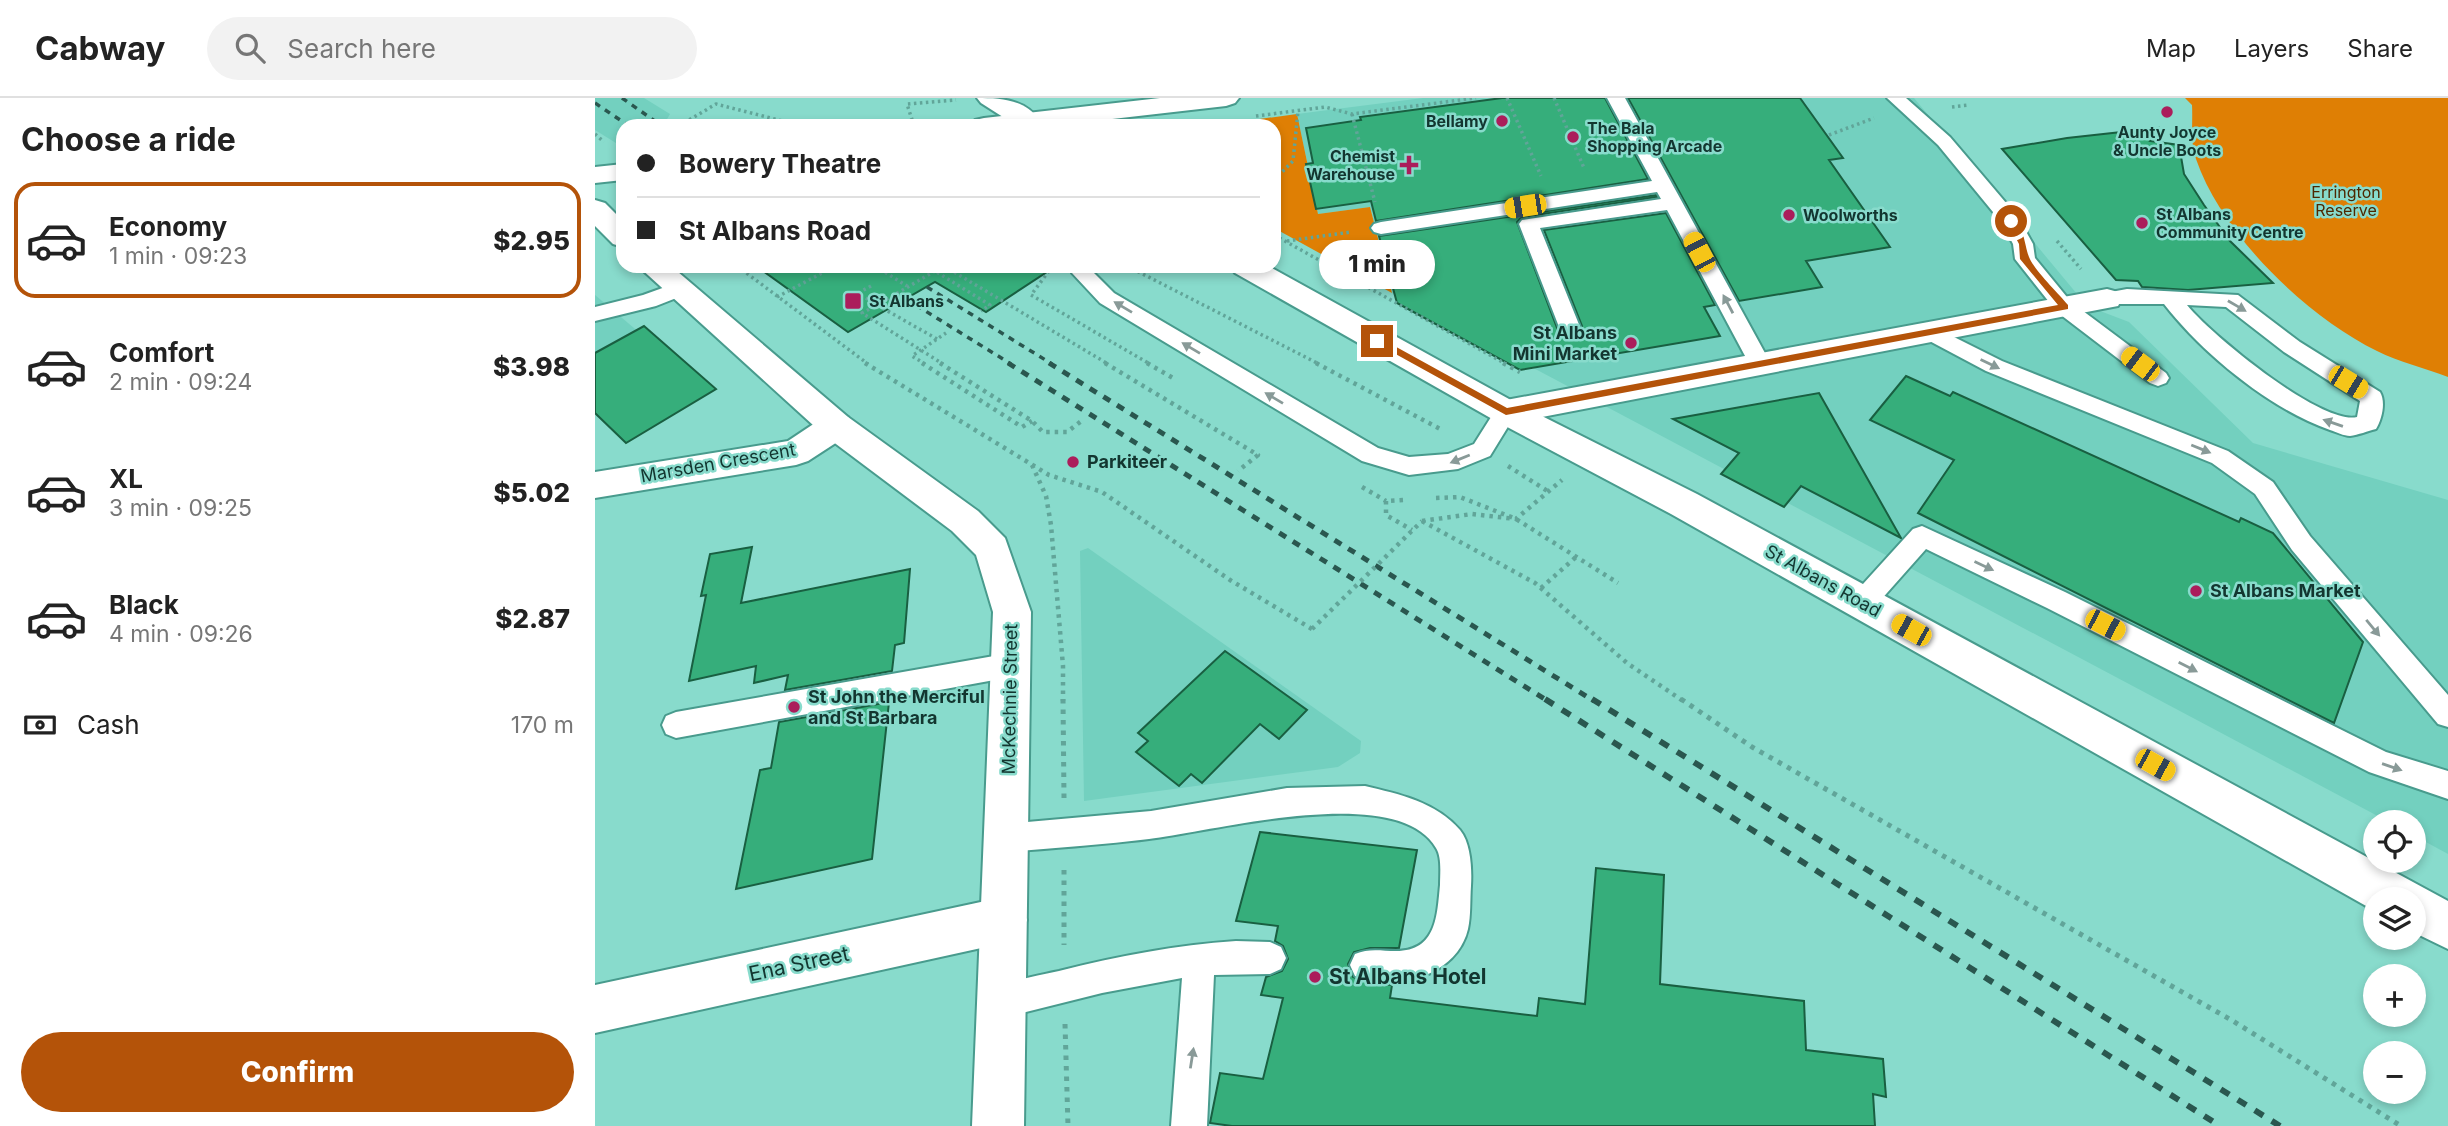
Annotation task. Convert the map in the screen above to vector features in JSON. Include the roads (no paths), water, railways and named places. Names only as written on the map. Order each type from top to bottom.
[{"type":"street","points":[[1061,119],[1226,98]]},
{"type":"street","points":[[978,99],[1020,119]]},
{"type":"street","points":[[595,176],[616,173]]},
{"type":"street","points":[[595,209],[616,231]]},
{"type":"street","name":"McKechnie Street","points":[[662,273],[836,426],[965,521],[992,548],[1012,612],[998,1126]]},
{"type":"street","name":"St Albans Road","points":[[1258,273],[1506,412],[1684,504],[2376,887]]},
{"type":"street","points":[[1506,412],[2107,299]]},
{"type":"street","name":"Marsden Crescent","points":[[595,485],[796,452],[836,426]]},
{"type":"street","points":[[2426,914],[2448,926]]},
{"type":"street","name":"Ena Street","points":[[595,1009],[1004,920]]},
{"type":"lane","points":[[1616,98],[1760,364]]},
{"type":"lane","points":[[1896,98],[1944,141],[2011,221],[2023,244],[2025,259],[2064,307],[2158,378]]},
{"type":"lane","points":[[1381,228],[1595,195],[1668,194]]},
{"type":"lane","points":[[1569,327],[1529,224],[1668,194]]},
{"type":"lane","points":[[1082,273],[1107,298],[1370,455],[1409,466],[1450,463],[1482,450],[1506,412]]},
{"type":"lane","points":[[595,314],[649,301],[682,288]]},
{"type":"lane","points":[[2107,299],[2127,296],[2231,300],[2292,347],[2372,398],[2374,411],[2370,419],[2365,425],[2345,428],[2316,418],[2272,390],[2202,336],[2176,309],[2171,299]]},
{"type":"lane","points":[[1930,332],[1994,366],[2220,457],[2264,488],[2301,543],[2448,715]]},
{"type":"lane","points":[[1862,603],[1922,536],[2068,606],[2379,763],[2448,785]]},
{"type":"lane","points":[[677,725],[1011,665]]},
{"type":"lane","points":[[1006,838],[1151,825],[1287,802],[1365,800],[1401,808],[1432,823],[1451,842],[1456,873],[1452,929],[1434,955],[1400,967],[1366,965]]},
{"type":"lane","points":[[1002,1001],[1162,962],[1229,955],[1271,958]]},
{"type":"lane","points":[[1189,1126],[1189,1074],[1196,1030],[1199,958]]},
{"type":"railway","points":[[622,98],[652,119]]},
{"type":"railway","points":[[595,103],[619,119]]},
{"type":"railway","points":[[927,287],[1052,364]]},
{"type":"railway","points":[[906,299],[1011,364]]},
{"type":"railway","points":[[1008,363],[1548,701]]},
{"type":"railway","points":[[1049,363],[1594,701]]},
{"type":"railway","points":[[1545,699],[2220,1126]]},
{"type":"railway","points":[[1592,699],[2280,1126]]},
{"type":"place","name":"Aunty Joyce & Uncle Boots","points":[[2167,112]]},
{"type":"place","name":"Bellamy","points":[[1502,121]]},
{"type":"place","name":"The Bala Shopping Arcade","points":[[1573,137]]},
{"type":"place","name":"Chemist Warehouse","points":[[1409,165]]},
{"type":"place","name":"Woolworths","points":[[1789,215]]},
{"type":"place","name":"St Albans Community Centre","points":[[2142,223]]},
{"type":"place","name":"St Albans","points":[[853,301]]},
{"type":"place","name":"St Albans Mini Market","points":[[1631,343]]},
{"type":"place","name":"Parkiteer","points":[[1073,462]]},
{"type":"place","name":"St Albans Market","points":[[2196,591]]},
{"type":"place","name":"St John the Merciful and St Barbara","points":[[794,707]]},
{"type":"place","name":"St Albans Hotel","points":[[1315,977]]},
{"type":"park label","name":"Errington Reserve","points":[[2346,201]]}]
